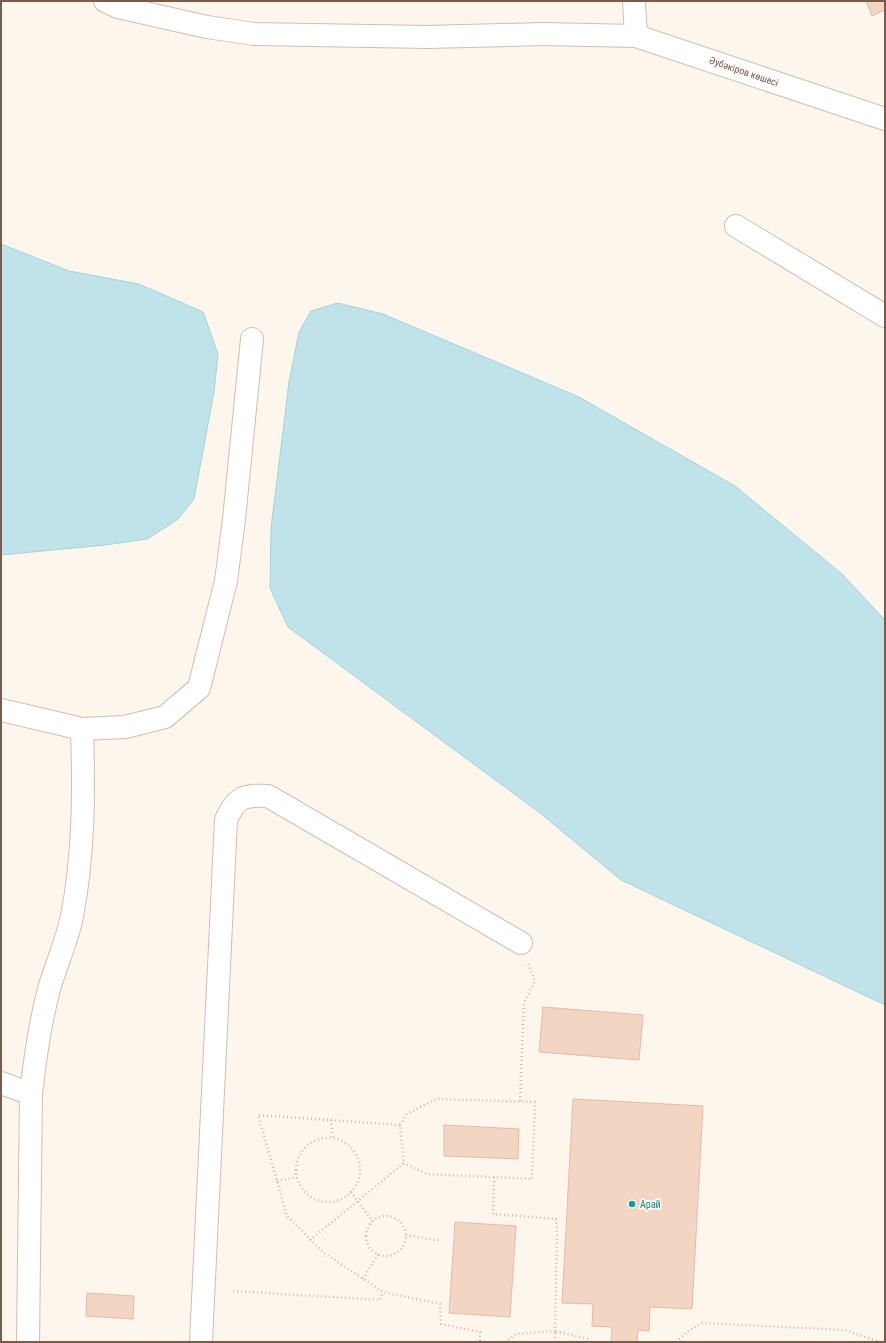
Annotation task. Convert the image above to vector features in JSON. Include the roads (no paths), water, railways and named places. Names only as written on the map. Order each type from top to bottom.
[{"type":"street","name":"Әубәкіров көшесі","points":[[105,1],[118,7],[207,27],[254,34],[427,37],[544,34],[636,36],[885,119]]},
{"type":"street","points":[[634,1],[636,36]]},
{"type":"street","points":[[736,226],[885,316]]},
{"type":"street","points":[[1,710],[82,729],[125,727],[165,717],[199,688],[226,581],[234,518],[252,339]]},
{"type":"street","points":[[28,1342],[31,1094],[36,1048],[49,989],[72,918],[78,881],[83,796],[82,729]]},
{"type":"street","points":[[200,1342],[226,820],[233,805],[249,796],[268,796],[521,943]]},
{"type":"street","points":[[1,1083],[31,1094]]},
{"type":"water","points":[[1,244],[69,271],[139,284],[203,312],[218,354],[214,392],[194,499],[177,520],[147,539],[105,545],[1,555]]},
{"type":"water","points":[[338,303],[383,314],[579,397],[735,486],[842,574],[885,620],[885,1005],[621,880],[540,813],[288,627],[270,588],[271,528],[289,382],[299,332],[311,311]]},
{"type":"place","name":"Арай","points":[[632,1204]]}]
